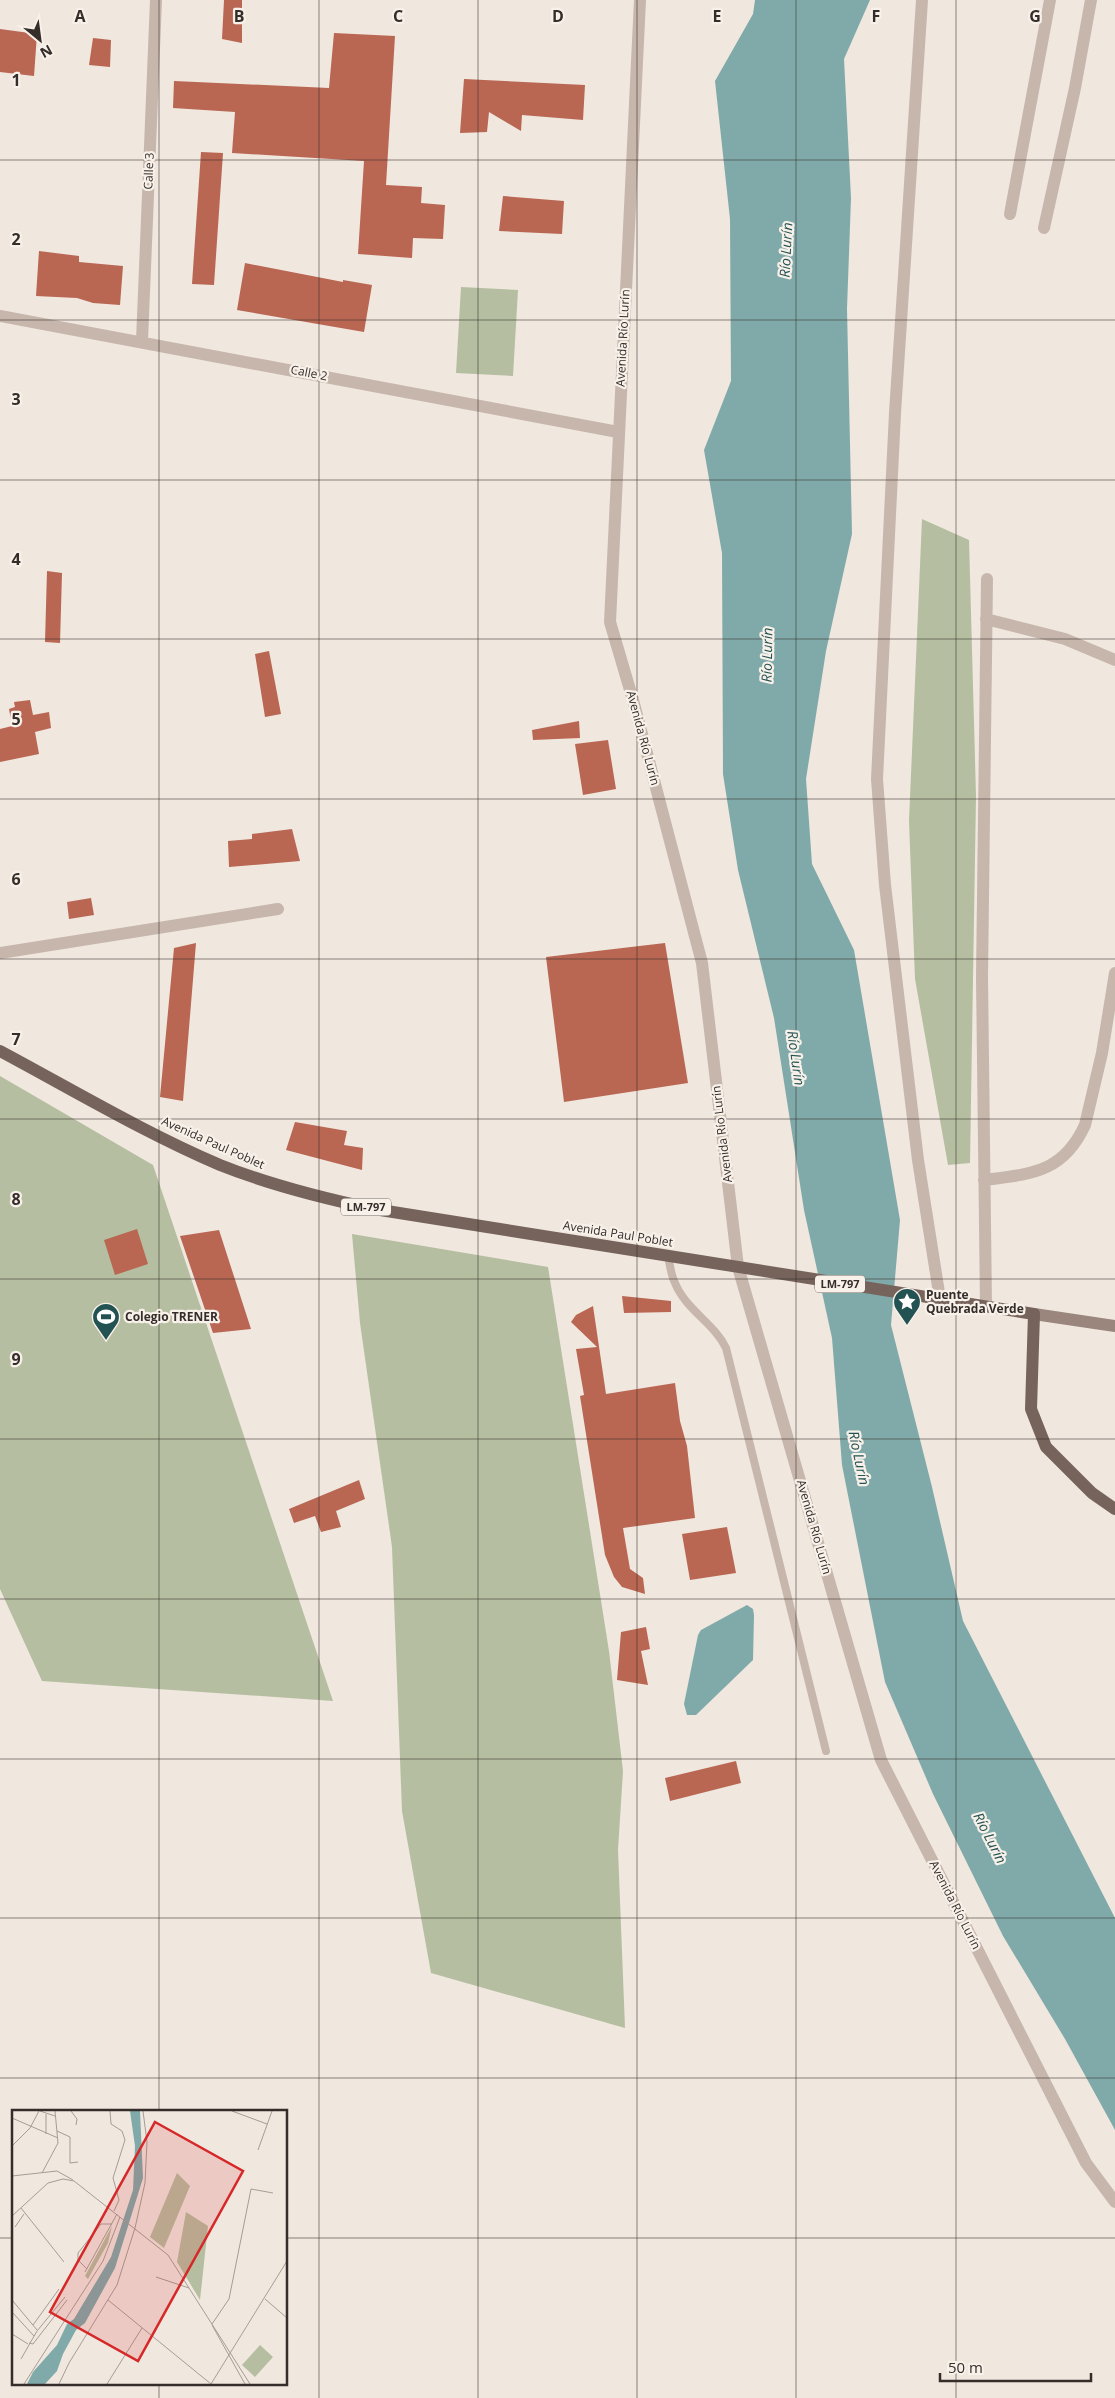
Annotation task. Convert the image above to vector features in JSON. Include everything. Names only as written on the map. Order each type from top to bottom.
[{"type":"main road","name":"Avenida Paul Poblet","points":[[0,1051],[169,1141],[220,1165],[272,1184],[320,1198],[1034,1314]]},
{"type":"main road","name":"LM-797","points":[[1034,1314],[1115,1326]]},
{"type":"main road","points":[[1034,1314],[1032,1409],[1046,1447],[1092,1493],[1115,1509]]},
{"type":"street","name":"Calle 3","points":[[142,341],[156,0]]},
{"type":"street","name":"Avenida Río Lurín","points":[[640,0],[610,622],[633,700],[702,962],[738,1267],[881,1760],[1086,2163],[1115,2202]]},
{"type":"street","points":[[922,0],[895,413],[877,779],[885,885],[918,1160],[940,1299]]},
{"type":"street","points":[[1010,214],[1050,0]]},
{"type":"street","points":[[1044,228],[1075,88],[1091,0]]},
{"type":"street","name":"Calle 2","points":[[0,316],[142,341],[618,432]]},
{"type":"street","points":[[986,1306],[982,977],[987,579]]},
{"type":"street","points":[[986,619],[1065,639],[1115,660]]},
{"type":"street","points":[[0,953],[278,909]]},
{"type":"street","points":[[984,1180],[1026,1175],[1048,1168],[1066,1155],[1080,1136],[1085,1125],[1102,1053],[1115,973]]},
{"type":"lane","points":[[668,1256],[675,1283],[680,1292],[693,1310],[721,1338],[726,1348],[826,1750]]},
{"type":"green space","points":[[461,287],[518,290],[513,376],[456,373]]},
{"type":"green space","points":[[922,519],[969,540],[976,796],[970,1163],[948,1165],[915,979],[909,821]]},
{"type":"green space","name":"Colegio TRENER","points":[[0,1076],[153,1165],[333,1701],[42,1681],[0,1589]]},
{"type":"green space","points":[[352,1234],[548,1267],[609,1651],[623,1771],[618,1850],[625,2028],[431,1973],[402,1811],[392,1547],[360,1323]]},
{"type":"water","name":"Río Lurín","points":[[755,0],[870,0],[844,59],[851,198],[847,309],[852,534],[826,651],[806,779],[812,864],[854,950],[900,1220],[891,1325],[932,1487],[963,1621],[1115,1918],[1115,2130],[1065,2039],[1003,1936],[933,1794],[885,1682],[842,1465],[832,1338],[804,1210],[774,1018],[738,870],[723,774],[722,553],[704,450],[731,381],[730,219],[715,81],[753,14]]},
{"type":"water","points":[[747,1605],[753,1609],[754,1615],[753,1660],[696,1715],[687,1715],[684,1704],[698,1635],[701,1630]]},
{"type":"building","points":[[224,0],[242,0],[242,43],[222,39]]},
{"type":"building","points":[[0,29],[37,34],[34,76],[0,72]]},
{"type":"building","points":[[334,33],[395,36],[386,185],[422,187],[421,203],[445,205],[443,239],[413,238],[412,258],[358,254],[364,161],[232,153],[235,112],[173,108],[174,81],[329,88]]},
{"type":"building","points":[[93,38],[111,40],[110,67],[89,65]]},
{"type":"building","points":[[464,79],[585,85],[583,120],[522,115],[521,131],[489,112],[487,132],[460,133]]},
{"type":"building","points":[[201,152],[223,153],[214,285],[192,284]]},
{"type":"building","points":[[503,196],[564,201],[562,234],[499,231]]},
{"type":"building","points":[[39,251],[79,256],[79,262],[123,266],[120,305],[93,303],[77,298],[36,296]]},
{"type":"building","points":[[245,263],[343,282],[343,280],[372,285],[364,332],[237,310]]},
{"type":"building","points":[[47,571],[62,573],[60,643],[45,642]]},
{"type":"building","points":[[269,651],[281,714],[265,717],[255,654]]},
{"type":"building","points":[[30,700],[33,715],[49,712],[51,728],[35,732],[39,754],[0,762],[0,729],[12,726],[9,709],[15,707],[14,702]]},
{"type":"building","points":[[579,721],[580,738],[533,740],[532,730]]},
{"type":"building","points":[[608,740],[616,789],[583,795],[575,744]]},
{"type":"building","points":[[292,829],[300,861],[229,867],[228,841],[252,839],[252,834]]},
{"type":"building","points":[[91,898],[94,915],[69,919],[67,902]]},
{"type":"building","points":[[196,943],[183,1101],[160,1097],[174,948]]},
{"type":"building","points":[[665,943],[688,1083],[564,1102],[546,957]]},
{"type":"building","points":[[295,1122],[347,1131],[344,1145],[363,1148],[362,1170],[286,1150]]},
{"type":"building","points":[[137,1229],[148,1264],[115,1275],[104,1240]]},
{"type":"building","points":[[219,1230],[251,1329],[213,1333],[180,1236]]},
{"type":"building","points":[[622,1296],[671,1301],[671,1312],[624,1313]]},
{"type":"building","points":[[593,1306],[606,1394],[675,1383],[680,1421],[687,1446],[695,1518],[623,1528],[630,1569],[643,1578],[645,1594],[622,1587],[614,1577],[605,1555],[580,1396],[584,1395],[576,1349],[597,1347],[571,1322],[576,1315]]},
{"type":"building","points":[[359,1480],[365,1499],[336,1511],[341,1527],[321,1532],[315,1516],[294,1523],[289,1509]]},
{"type":"building","points":[[727,1527],[736,1573],[690,1580],[682,1534]]},
{"type":"building","points":[[646,1627],[650,1649],[641,1651],[648,1685],[617,1680],[621,1632]]},
{"type":"building","points":[[736,1761],[741,1783],[670,1801],[665,1778]]},
{"type":"place","name":"Puente Quebrada Verde","points":[[907,1326]]},
{"type":"place","name":"Colegio TRENER","points":[[106,1341]]}]
